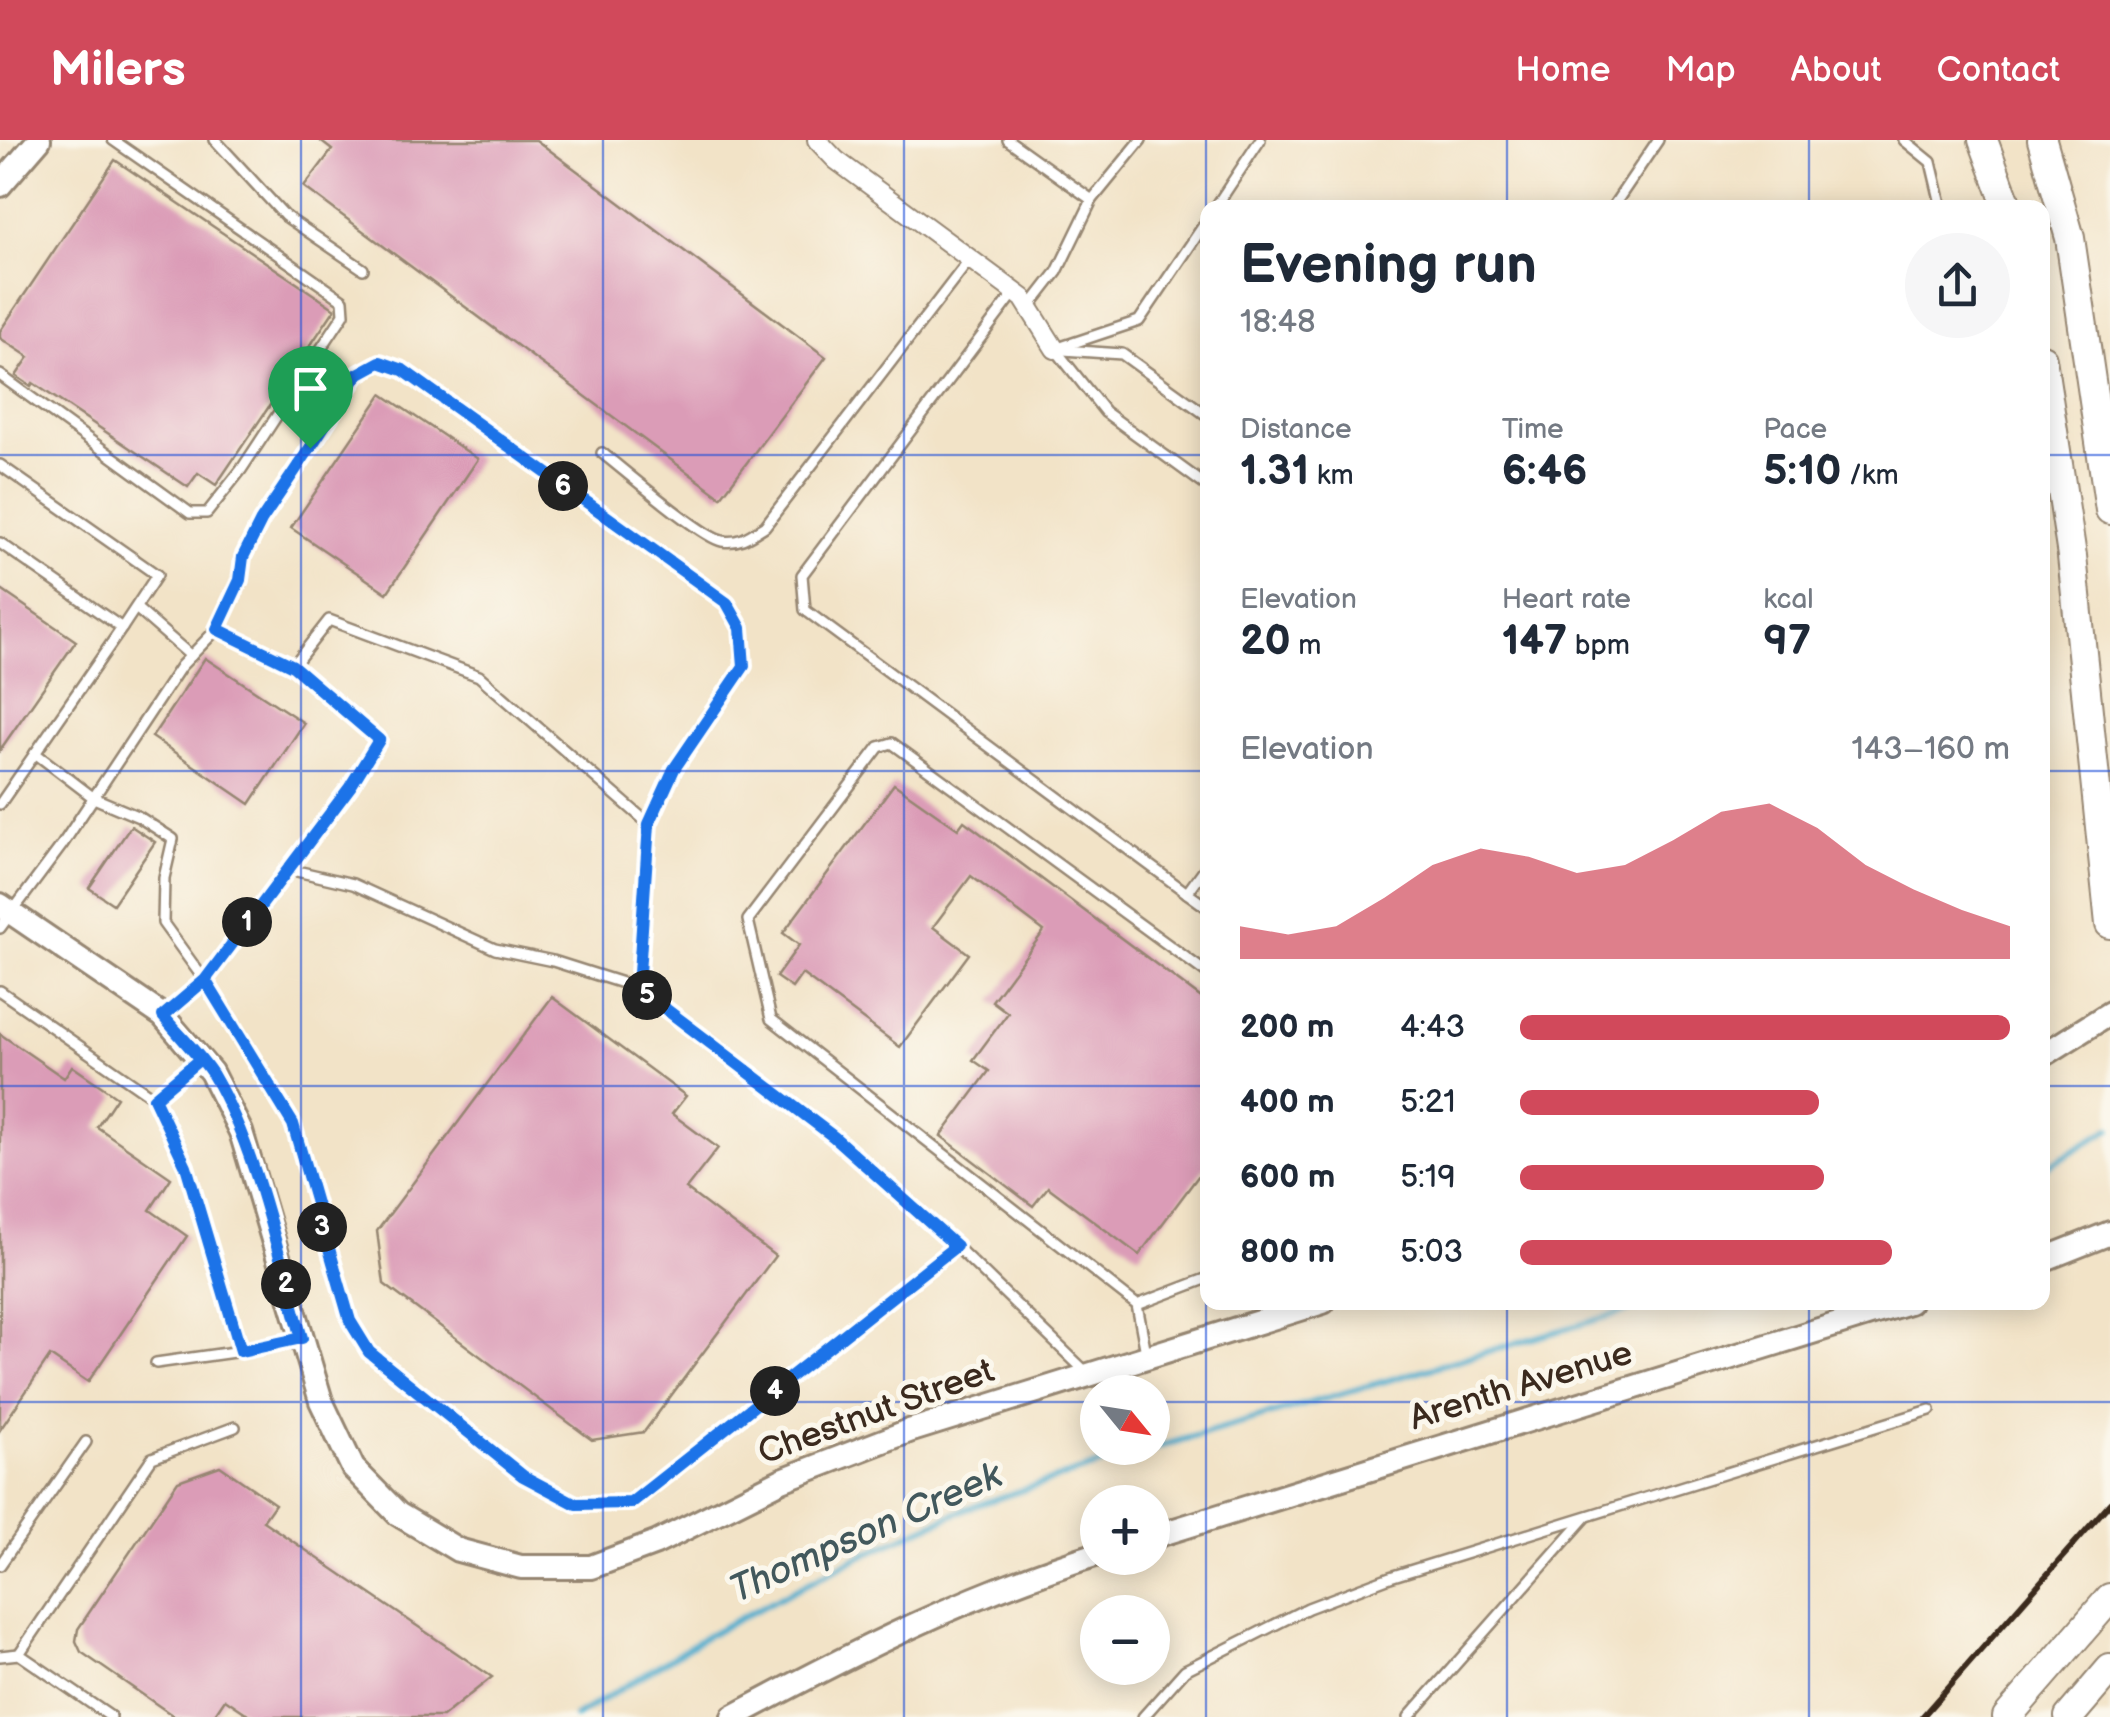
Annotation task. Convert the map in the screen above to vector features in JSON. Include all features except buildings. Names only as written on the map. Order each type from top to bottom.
[{"type":"main road","points":[[1983,140],[2005,200]]},
{"type":"main road","points":[[2042,140],[2070,238],[2110,510]]},
{"type":"main road","points":[[2050,412],[2072,556],[2110,924]]},
{"type":"main road","points":[[2050,530],[2072,556]]},
{"type":"main road","points":[[2007,1717],[2110,1598]]},
{"type":"main road","points":[[2033,1686],[2068,1717],[2110,1670]]},
{"type":"street","points":[[0,185],[39,140]]},
{"type":"street","points":[[817,140],[836,160],[1015,292],[1030,308],[1055,349]]},
{"type":"street","name":"Chestnut Street","points":[[4,915],[163,1016],[211,1072],[241,1132],[321,1402],[353,1468],[398,1514],[458,1550],[521,1567],[591,1567],[656,1543],[782,1480],[910,1430],[1080,1378]]},
{"type":"street","points":[[2050,1051],[2110,1013]]},
{"type":"street","points":[[2050,1257],[2110,1233]]},
{"type":"street","name":"Chestnut Street","points":[[1089,1375],[1298,1310]]},
{"type":"street","name":"Arenth Avenue","points":[[1170,1531],[1884,1310]]},
{"type":"street","points":[[733,1717],[849,1654],[1051,1568],[1080,1559]]},
{"type":"lane","points":[[0,375],[190,514],[207,513],[241,470],[344,314],[343,300],[113,140]]},
{"type":"lane","points":[[214,140],[285,216],[363,269]]},
{"type":"lane","points":[[1008,140],[1092,200]]},
{"type":"lane","points":[[1030,308],[1057,272],[1092,200],[1140,140]]},
{"type":"lane","points":[[1220,200],[1260,140]]},
{"type":"lane","points":[[1617,200],[1658,140]]},
{"type":"lane","points":[[1904,140],[1931,162],[1940,200]]},
{"type":"lane","points":[[1055,349],[1140,320],[1200,231]]},
{"type":"lane","points":[[602,453],[719,541],[740,542],[765,526],[970,259]]},
{"type":"lane","points":[[1015,292],[802,576],[805,610],[1200,902]]},
{"type":"lane","points":[[1055,349],[1122,354],[1200,410]]},
{"type":"lane","points":[[1055,349],[1105,412],[1200,481]]},
{"type":"lane","points":[[4,915],[94,798],[192,656],[217,629],[240,580],[243,557],[261,521],[358,374],[380,362],[403,370],[727,603],[741,628],[744,666],[674,769],[649,824],[638,988]]},
{"type":"lane","points":[[0,464],[157,575],[0,804]]},
{"type":"lane","points":[[0,542],[122,628]]},
{"type":"lane","points":[[136,608],[192,656]]},
{"type":"lane","points":[[293,666],[330,620],[479,676],[649,824]]},
{"type":"lane","points":[[163,1016],[205,980],[350,787],[379,740],[293,666],[217,629]]},
{"type":"lane","points":[[1146,1358],[1137,1305],[771,1019],[748,920],[879,747],[892,743],[1200,968]]},
{"type":"lane","points":[[35,753],[94,798],[139,817],[173,839],[164,878],[163,924],[205,980],[293,1124],[350,1321],[369,1352],[523,1476],[576,1504],[631,1503],[956,1246]]},
{"type":"lane","points":[[288,869],[352,884],[495,949],[553,961],[638,988],[834,1137],[956,1246],[1089,1375]]},
{"type":"lane","points":[[1187,893],[1200,875]]},
{"type":"lane","points":[[0,991],[154,1098],[186,1166],[241,1351]]},
{"type":"lane","points":[[154,1098],[200,1059]]},
{"type":"lane","points":[[1137,1305],[1200,1281]]},
{"type":"lane","points":[[156,1362],[302,1338]]},
{"type":"lane","points":[[1143,1717],[1185,1670],[1308,1608],[1390,1577],[1930,1410]]},
{"type":"lane","points":[[19,1654],[152,1458],[235,1427]]},
{"type":"lane","points":[[0,1565],[86,1442]]},
{"type":"lane","points":[[1408,1717],[1587,1516]]},
{"type":"lane","points":[[0,1656],[19,1654],[111,1717]]},
{"type":"waterway","name":"Thompson Creek","points":[[2050,1164],[2110,1129]]},
{"type":"waterway","name":"Thompson Creek","points":[[575,1717],[708,1635],[848,1562],[968,1508],[1120,1458],[1630,1310]]},
{"type":"railway","points":[[1922,1717],[2110,1503]]},
{"type":"route","points":[[310,448],[261,521],[243,557],[240,580],[217,629],[293,666],[379,740],[350,787],[205,980],[163,1016],[200,1059],[154,1098],[186,1166],[241,1351],[302,1338],[241,1132],[211,1072],[200,1059],[163,1016],[205,980],[293,1124],[350,1321],[369,1352],[523,1476],[576,1504],[631,1503],[956,1246],[834,1137],[638,988],[649,824],[674,769],[744,666],[741,628],[727,603],[403,370],[380,362],[358,374],[310,448]]}]
